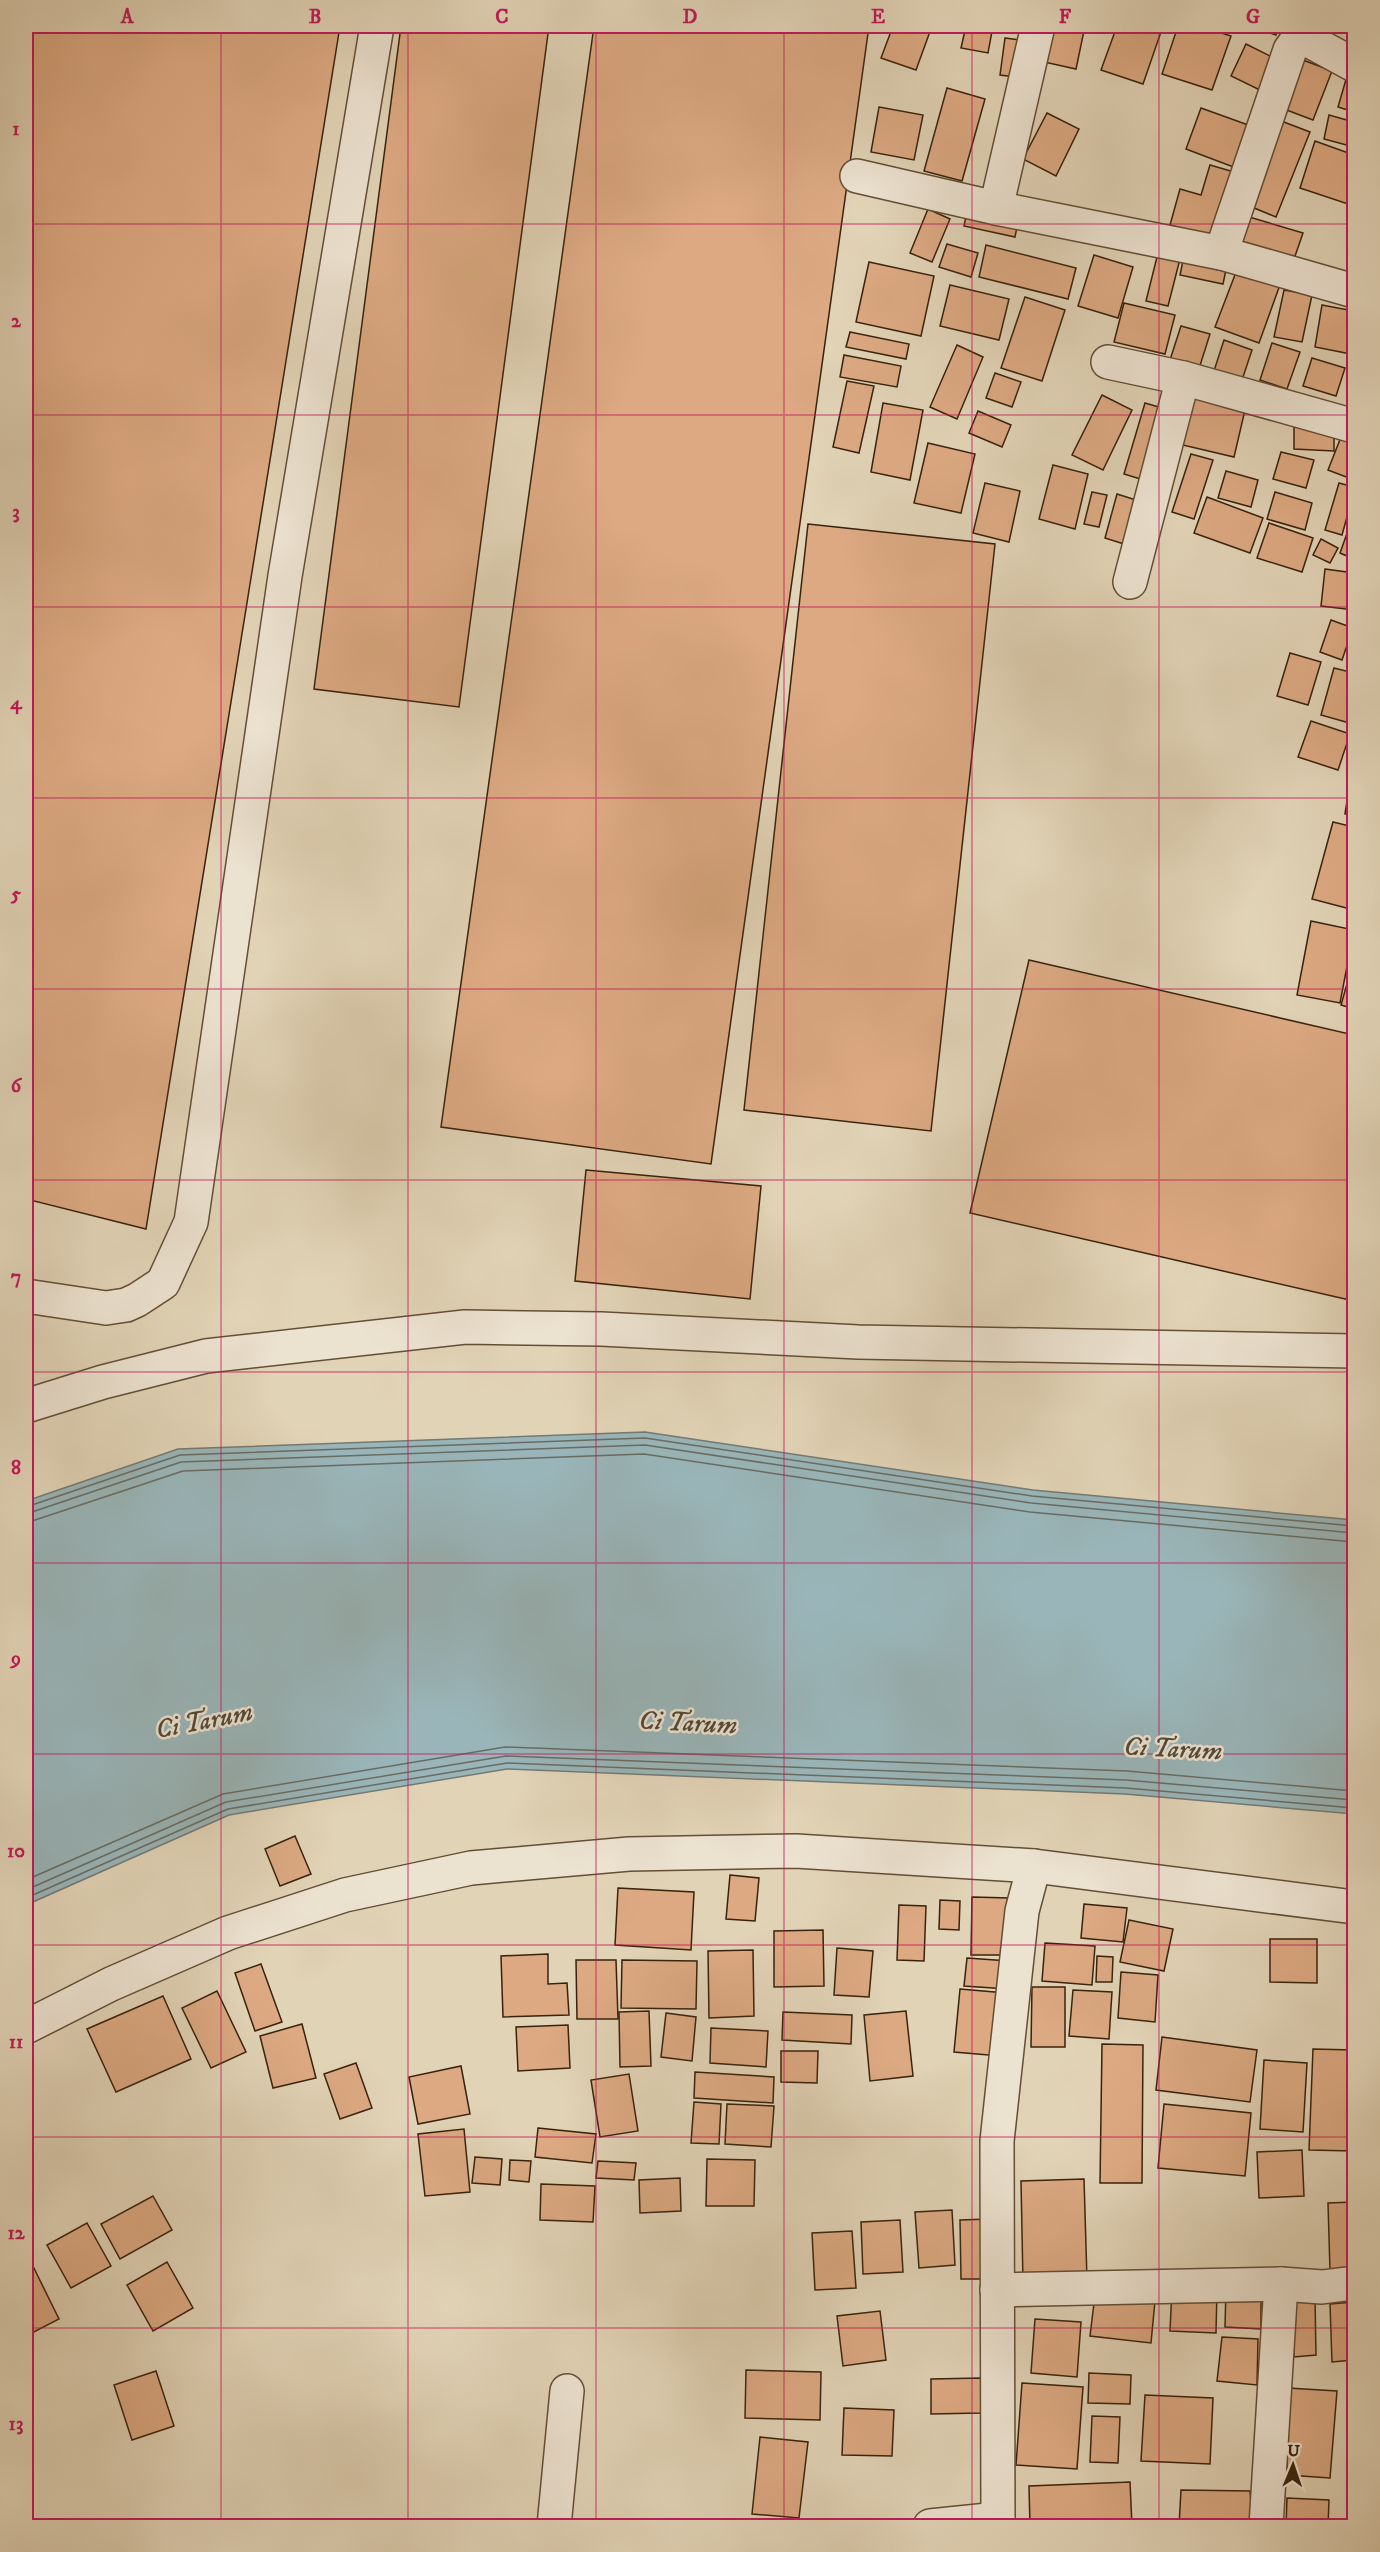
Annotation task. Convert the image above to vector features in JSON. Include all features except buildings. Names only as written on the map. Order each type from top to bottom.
[{"type":"street","points":[[26,1296],[106,1308],[126,1305],[162,1283],[191,1222],[285,576],[377,26]]},
{"type":"street","points":[[996,208],[1038,26]]},
{"type":"street","points":[[1221,253],[1290,50],[1295,43],[1308,40],[1354,65]]},
{"type":"street","points":[[857,176],[996,208],[1221,253],[1354,291]]},
{"type":"street","points":[[1108,362],[1183,378],[1354,426]]},
{"type":"street","points":[[1130,582],[1183,378]]},
{"type":"street","points":[[26,1406],[103,1382],[206,1356],[465,1327],[613,1330],[858,1342],[1354,1351]]},
{"type":"street","points":[[26,2027],[111,1984],[228,1933],[345,1895],[471,1868],[629,1854],[796,1851],[1034,1866],[1354,1907]]},
{"type":"street","points":[[930,2526],[998,2523],[997,2141],[1022,1911],[1034,1866]]},
{"type":"street","points":[[997,2290],[1281,2284],[1322,2287],[1354,2283]]},
{"type":"street","points":[[1266,2526],[1281,2284]]},
{"type":"street","points":[[554,2526],[567,2391]]},
{"type":"water","name":"Ci Tarum","points":[[645,1432],[1033,1490],[1354,1520],[1354,1814],[1125,1794],[507,1769],[229,1815],[26,1905],[26,1501],[178,1449]]}]
